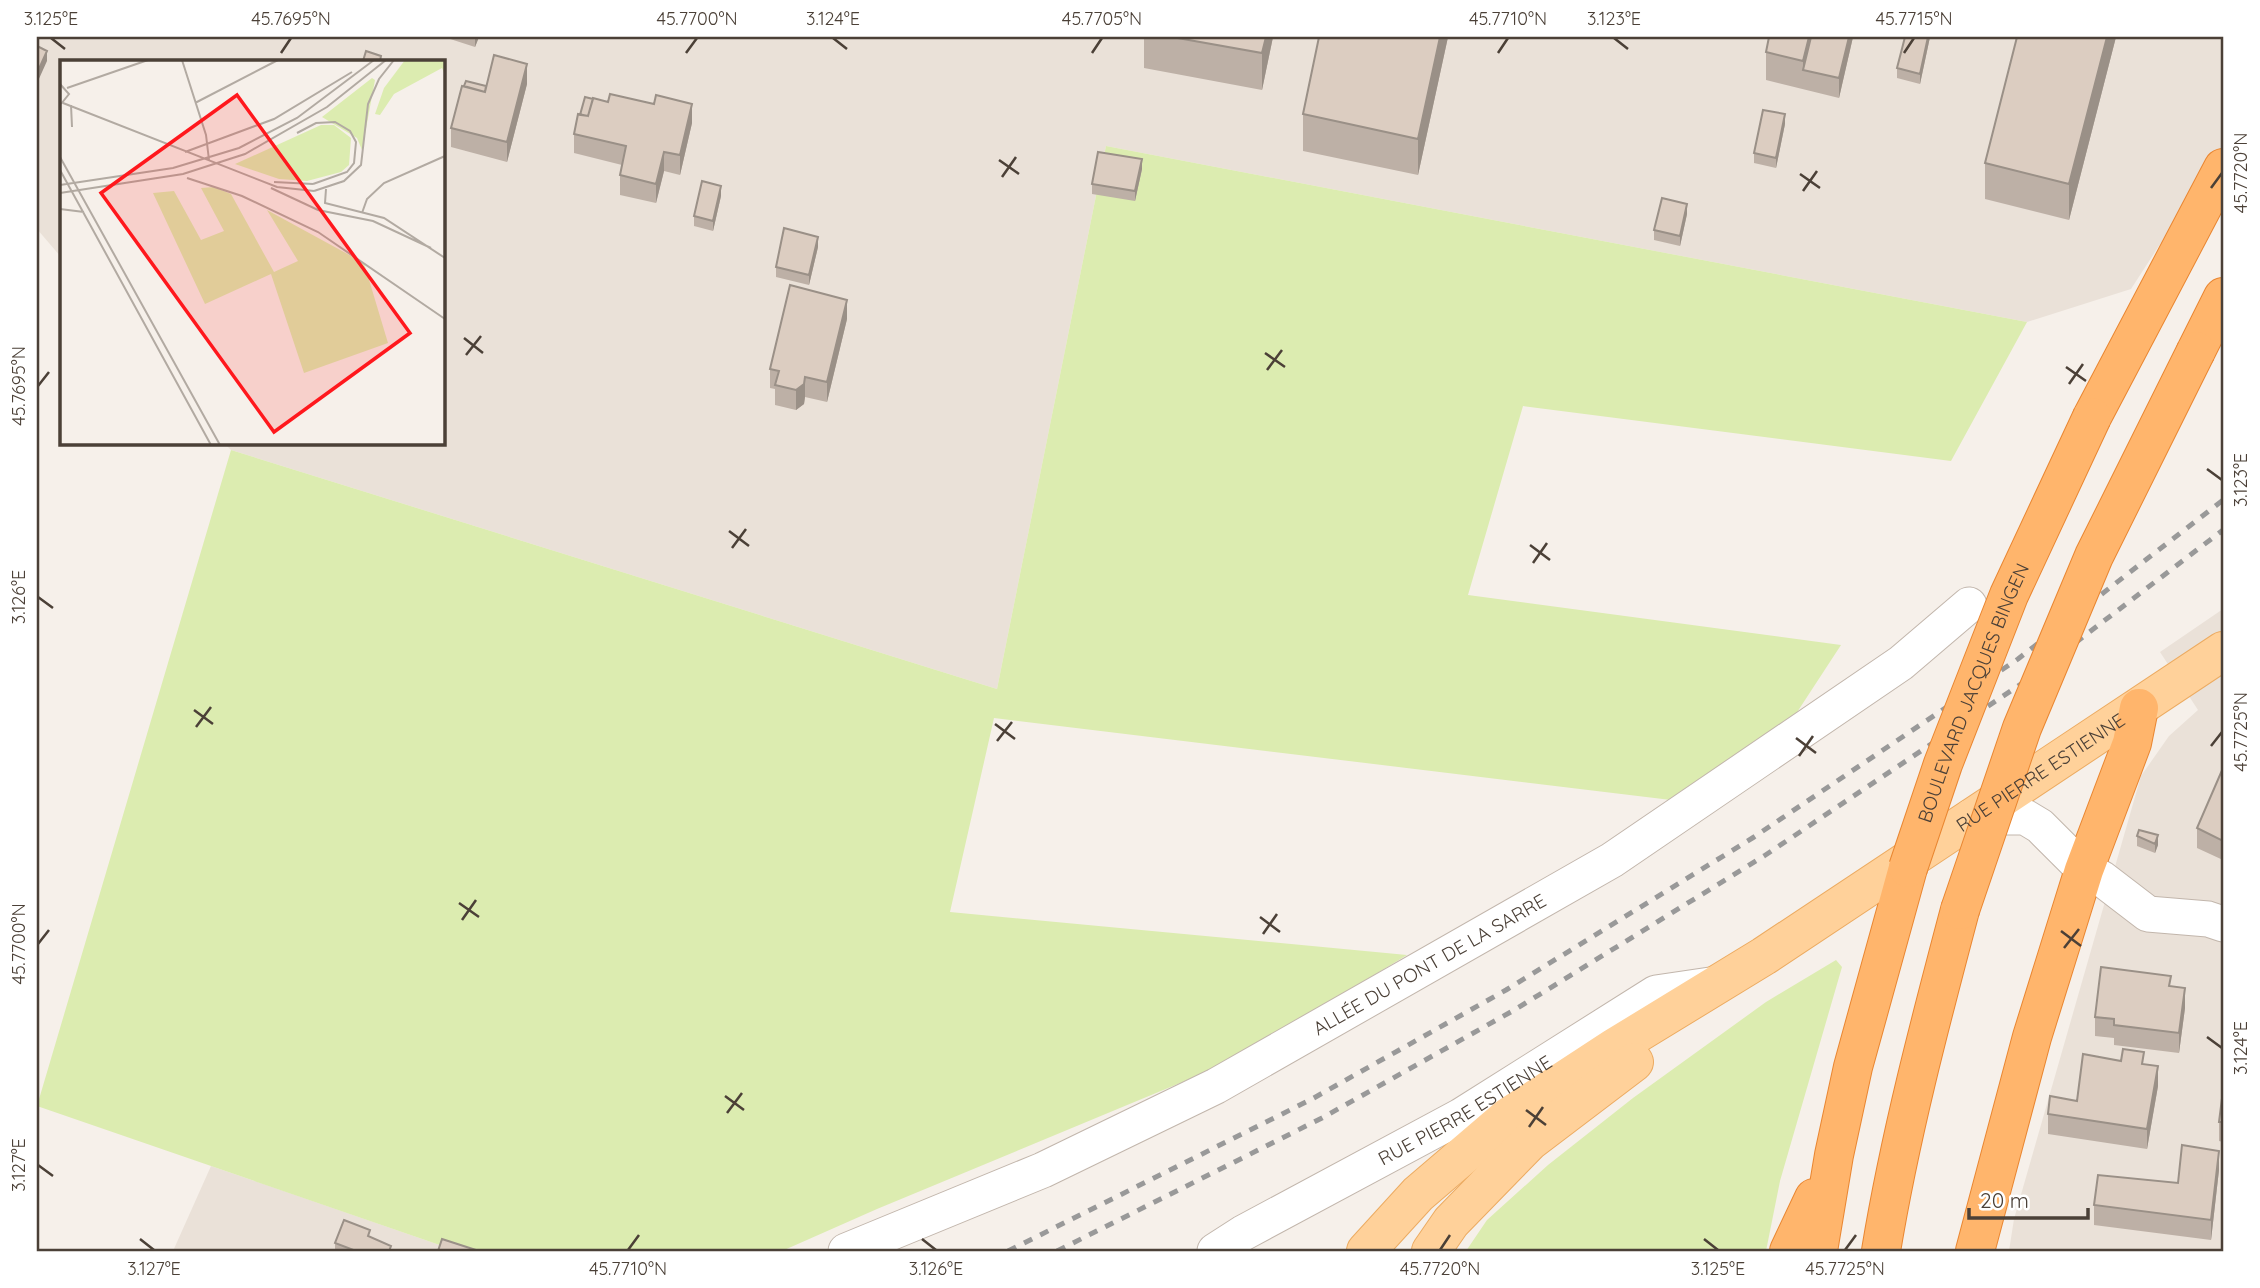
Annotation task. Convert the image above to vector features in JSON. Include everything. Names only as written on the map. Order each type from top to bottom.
[{"type":"highway","name":"BOULEVARD JACQUES BINGEN","points":[[1818,1251],[1834,1155],[1853,1067],[1909,868],[1944,764],[2010,595],[2092,417],[2223,168]]},
{"type":"highway","points":[[1881,1251],[1890,1192],[1920,1061],[1961,910],[2022,728],[2094,556],[2223,298]]},
{"type":"highway","points":[[1975,1251],[2032,1037],[2084,870],[2132,744],[2139,708]]},
{"type":"highway","points":[[1789,1251],[1834,1155]]},
{"type":"main road","name":"RUE PIERRE ESTIENNE","points":[[1366,1251],[1418,1194],[1508,1117],[1615,1047],[1764,956],[2223,652]]},
{"type":"main road","name":"RUE PIERRE ESTIENNE","points":[[1431,1251],[1451,1222],[1530,1141],[1681,1027],[1717,984]]},
{"type":"street","name":"ALLÉE DU PONT DE LA SARRE","points":[[846,1251],[1043,1170],[1216,1086],[1600,867],[1901,663],[1969,606]]},
{"type":"street","points":[[1971,817],[2025,817],[2040,826],[2084,870],[2101,878],[2148,914],[2208,919],[2223,924]]},
{"type":"street","name":"RUE PIERRE ESTIENNE","points":[[1216,1251],[1243,1233],[1461,1116],[1656,993],[1717,984]]},
{"type":"shaded area","points":[[37,37],[2223,37],[2223,147],[2131,289],[2027,322],[1106,146],[997,689],[231,450],[225,444],[444,444],[444,60],[60,60],[60,256],[37,229]]},
{"type":"shaded area","points":[[2223,609],[2223,1251],[2009,1251],[2014,1219],[2141,776],[2169,736],[2198,710],[2160,652]]},
{"type":"shaded area","points":[[211,1166],[457,1251],[173,1251]]},
{"type":"green space","points":[[1106,146],[2027,322],[1951,461],[1523,406],[1468,595],[1841,645],[1790,723],[1671,800],[994,718],[950,912],[1407,955],[1233,1061],[782,1251],[457,1251],[37,1106],[231,450],[997,689]]},
{"type":"green space","points":[[1836,960],[1842,967],[1780,1181],[1766,1251],[1466,1251],[1487,1220],[1548,1165],[1633,1098],[1766,1002]]},
{"type":"building","points":[[1172,37],[1266,37],[1262,53]]},
{"type":"building","points":[[1319,37],[1440,37],[1418,139],[1303,114]]},
{"type":"building","points":[[1769,37],[1809,37],[1803,61],[1766,52]]},
{"type":"building","points":[[1811,37],[1849,37],[1839,78],[1803,70]]},
{"type":"building","points":[[1905,37],[1928,37],[1920,74],[1897,68]]},
{"type":"building","points":[[2017,37],[2107,37],[2069,184],[1985,163]]},
{"type":"building","points":[[37,46],[47,51],[38,71],[37,71]]},
{"type":"building","points":[[366,51],[381,56],[380,60],[363,60]]},
{"type":"building","points":[[494,55],[527,64],[507,142],[451,128],[462,86],[485,92]]},
{"type":"building","points":[[466,81],[486,86],[485,92],[464,86]]},
{"type":"building","points":[[610,94],[654,104],[656,95],[692,104],[680,155],[664,152],[656,184],[620,175],[626,146],[574,134],[578,114],[588,116],[593,98],[608,102]]},
{"type":"building","points":[[585,97],[593,99],[588,116],[580,115]]},
{"type":"building","points":[[1763,110],[1785,114],[1776,158],[1754,153]]},
{"type":"building","points":[[1098,152],[1142,159],[1135,191],[1092,184]]},
{"type":"building","points":[[702,181],[721,186],[713,221],[694,216]]},
{"type":"building","points":[[1662,198],[1687,204],[1680,236],[1654,230]]},
{"type":"building","points":[[784,228],[818,237],[809,275],[776,267]]},
{"type":"building","points":[[790,285],[847,300],[827,382],[805,377],[804,384],[796,390],[775,385],[779,371],[770,369]]},
{"type":"building","points":[[2223,768],[2223,841],[2197,828]]},
{"type":"building","points":[[2139,830],[2158,835],[2155,844],[2137,836]]},
{"type":"building","points":[[2101,967],[2171,976],[2169,986],[2185,988],[2179,1033],[2114,1025],[2114,1019],[2095,1017]]},
{"type":"building","points":[[2123,1049],[2144,1052],[2142,1064],[2158,1066],[2147,1129],[2048,1114],[2050,1096],[2077,1101],[2083,1054],[2121,1061]]},
{"type":"building","points":[[2223,1090],[2223,1122],[2219,1122]]},
{"type":"building","points":[[2182,1145],[2219,1151],[2211,1220],[2094,1205],[2098,1175],[2178,1183]]},
{"type":"building","points":[[344,1220],[370,1230],[368,1236],[391,1246],[389,1251],[356,1251],[335,1243]]},
{"type":"building","points":[[442,1239],[479,1251],[438,1251]]},
{"type":"railway","points":[[1008,1251],[1312,1099],[1506,990],[1754,837],[2018,659],[2223,500]]},
{"type":"railway","points":[[1057,1251],[1322,1118],[1516,1009],[1764,856],[2024,682],[2223,530]]}]
